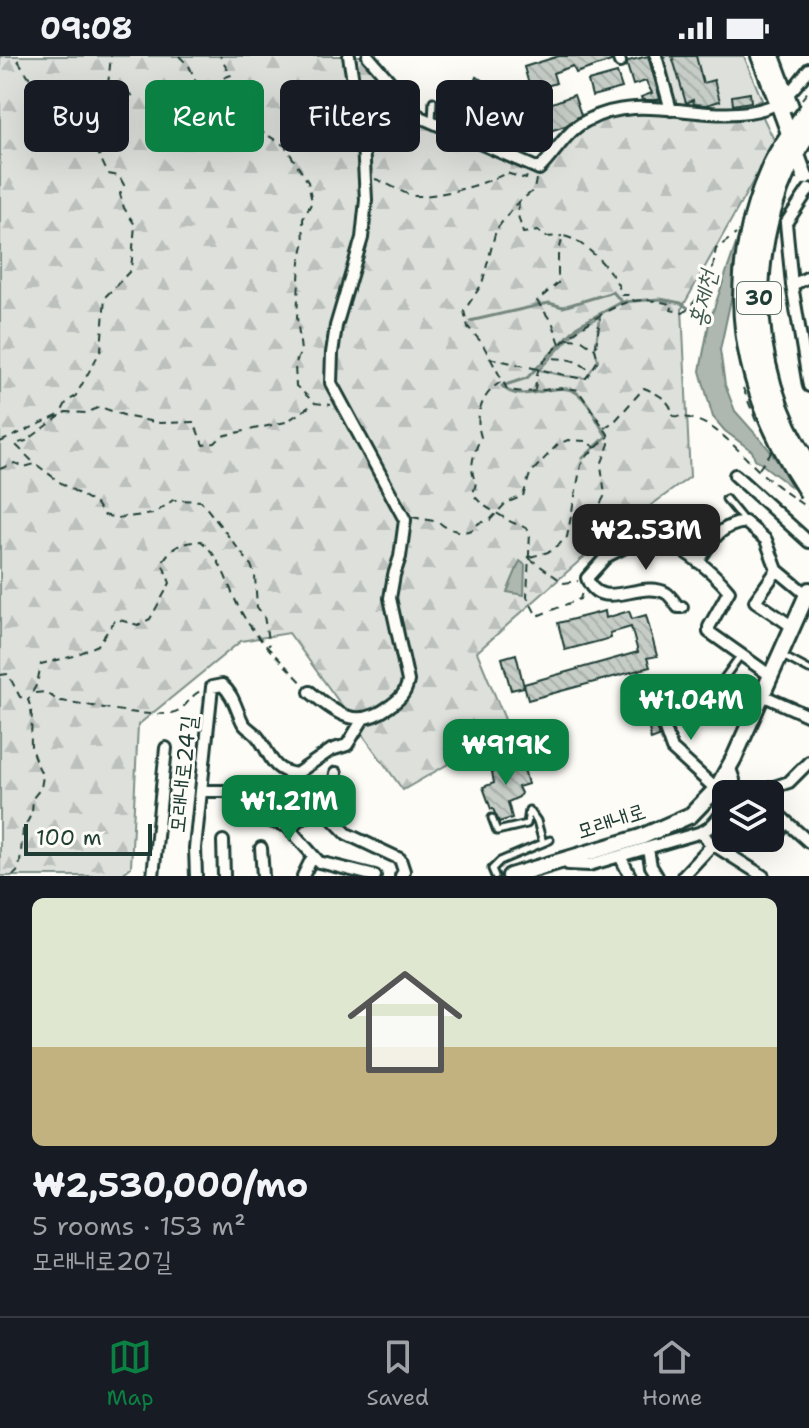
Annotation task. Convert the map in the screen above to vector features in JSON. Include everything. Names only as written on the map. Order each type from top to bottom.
[{"type":"highway","name":"30","points":[[791,104],[747,235],[742,314],[749,365],[784,453],[809,492]]},
{"type":"highway","name":"30","points":[[809,130],[780,185],[764,240],[759,298],[764,357],[778,407],[809,466]]},
{"type":"main road","points":[[759,56],[791,104],[808,185]]},
{"type":"main road","points":[[772,56],[809,155]]},
{"type":"main road","name":"모래내로","points":[[727,780],[729,766],[808,592]]},
{"type":"main road","name":"모래내로","points":[[510,876],[569,865],[691,815],[712,802]]},
{"type":"street","points":[[310,692],[336,713],[363,719],[375,717],[406,691],[408,681],[390,598],[405,520],[331,383],[336,326],[362,238],[363,143],[349,56]]},
{"type":"street","points":[[368,56],[420,117],[534,167],[573,129],[588,120],[633,107],[728,113],[791,104],[809,69]]},
{"type":"street","points":[[656,56],[671,110]]},
{"type":"street","points":[[808,185],[786,223],[792,285],[808,383]]},
{"type":"street","points":[[792,285],[809,277]]},
{"type":"street","points":[[735,475],[809,542]]},
{"type":"street","points":[[647,536],[655,514]]},
{"type":"street","points":[[698,562],[718,533],[731,524],[745,522],[766,540],[777,570],[808,592]]},
{"type":"street","points":[[682,607],[678,607],[668,594],[652,588],[633,590],[618,596],[600,593],[589,585],[587,578],[607,556],[647,536],[656,537],[708,568],[729,591],[709,632],[771,676]]},
{"type":"street","points":[[777,570],[755,601],[793,627]]},
{"type":"street","points":[[217,686],[229,691],[245,727],[257,736],[269,757],[285,772],[296,774],[331,750],[347,745],[363,719]]},
{"type":"street","name":"모래내로24길","points":[[196,876],[195,848],[201,791],[217,686]]},
{"type":"street","points":[[762,695],[804,718]]},
{"type":"street","points":[[655,701],[672,749],[712,782]]},
{"type":"street","points":[[153,876],[166,748]]},
{"type":"street","points":[[784,784],[804,775],[809,762]]},
{"type":"street","points":[[287,826],[307,816],[333,792],[336,773]]},
{"type":"street","points":[[201,791],[232,791],[257,817],[287,826],[319,862],[375,876]]},
{"type":"street","points":[[319,805],[347,834],[400,859],[404,871],[401,876]]},
{"type":"street","points":[[784,819],[809,842]]},
{"type":"street","points":[[569,865],[589,865],[712,827]]},
{"type":"street","points":[[702,832],[712,843]]},
{"type":"street","points":[[223,841],[224,876]]},
{"type":"street","points":[[683,876],[712,845]]},
{"type":"street","points":[[261,848],[263,876]]},
{"type":"street","points":[[648,849],[651,866],[657,876]]},
{"type":"street","points":[[726,852],[763,876]]},
{"type":"street","points":[[303,876],[313,856]]},
{"type":"street","points":[[620,856],[630,876]]},
{"type":"lane","points":[[432,122],[433,101]]},
{"type":"lane","points":[[726,499],[745,522]]},
{"type":"lane","points":[[781,654],[809,670]]},
{"type":"lane","points":[[696,717],[741,655]]},
{"type":"lane","points":[[492,818],[497,831],[527,824],[529,810],[537,821],[543,843]]},
{"type":"lane","points":[[784,829],[788,823]]},
{"type":"lane","points":[[495,876],[492,869],[500,861],[550,840]]},
{"type":"path","points":[[15,56],[31,80]]},
{"type":"path","points":[[109,80],[111,56]]},
{"type":"path","points":[[179,56],[189,66],[195,80]]},
{"type":"path","points":[[220,56],[231,75],[221,80]]},
{"type":"path","points":[[791,104],[809,90]]},
{"type":"path","points":[[264,133],[285,146],[308,182],[312,202],[303,219],[304,245],[297,317],[301,351],[295,365],[296,386],[315,403],[344,404]]},
{"type":"path","points":[[0,442],[59,417],[67,401],[75,397],[101,350],[105,297],[131,270],[135,225],[124,208],[120,194],[124,185],[119,176],[108,174],[98,152]]},
{"type":"path","points":[[365,181],[373,178],[384,181],[415,197],[485,183],[506,173],[526,179],[534,167]]},
{"type":"path","points":[[501,382],[485,396],[478,417],[481,437],[473,455],[476,483],[473,494],[485,508],[497,511],[530,532],[527,597],[537,616],[580,599],[587,578],[592,520],[605,495],[601,465],[609,444],[604,428],[578,390],[566,387],[516,392],[507,389],[482,343],[468,327],[464,311],[482,284],[496,230],[534,190],[534,167]]},
{"type":"path","points":[[519,203],[517,212],[523,233],[538,231],[545,237],[572,237],[621,284],[621,295],[635,302]]},
{"type":"path","points":[[534,391],[536,369],[560,345],[580,327],[621,305],[657,300],[673,305],[671,310],[683,313],[693,306],[711,277],[716,249],[736,236],[741,223]]},
{"type":"path","points":[[560,345],[553,324],[537,301],[558,283],[558,255],[563,236]]},
{"type":"path","points":[[489,358],[586,378],[598,360],[595,349],[600,317]]},
{"type":"path","points":[[567,339],[582,340],[595,349]]},
{"type":"path","points":[[549,358],[582,363],[591,372]]},
{"type":"path","points":[[604,428],[615,421],[644,388],[665,399],[671,406],[673,416],[698,419],[726,438],[758,470],[809,509]]},
{"type":"path","points":[[269,647],[264,616],[257,607],[255,576],[251,565],[201,501],[173,500],[154,514],[116,518],[104,515],[96,504],[35,464],[15,444],[26,441],[66,412],[86,413],[100,407],[160,423],[194,422],[203,445],[215,443],[222,436],[286,422],[315,403]]},
{"type":"path","points":[[529,558],[552,551],[567,537],[581,465],[595,447],[608,437]]},
{"type":"path","points":[[403,515],[439,522],[466,532],[472,530],[479,523],[490,520],[506,503],[523,496],[530,474],[558,444],[568,440],[585,441],[595,447]]},
{"type":"path","points":[[758,470],[775,447]]},
{"type":"path","points":[[0,469],[15,463],[24,467],[35,464]]},
{"type":"path","points":[[28,700],[41,664],[74,656],[98,645],[116,619],[138,625],[150,619],[170,583],[162,563],[169,550],[183,543],[201,541],[214,552],[224,568],[226,580],[241,612],[310,692]]},
{"type":"path","points":[[529,558],[564,583],[587,578]]},
{"type":"path","points":[[0,675],[8,674],[20,697],[28,700],[32,710],[34,759],[43,776],[23,830],[20,863],[12,876]]},
{"type":"path","points":[[33,693],[46,692],[58,701],[161,714],[179,710],[194,693],[217,686]]},
{"type":"green space","points":[[0,56],[368,56],[388,80],[280,80],[280,152],[420,152],[420,117],[436,124],[436,152],[500,152],[539,169],[573,129],[618,110],[692,112],[759,109],[775,142],[682,308],[690,477],[603,540],[477,652],[509,729],[403,790],[289,633],[241,641],[138,725],[131,867],[120,876],[0,876]]},
{"type":"green space","points":[[659,56],[744,56],[762,100],[717,109],[694,109],[672,104]]},
{"type":"green space","points":[[600,317],[595,349],[598,360],[586,378],[539,370],[580,327]]},
{"type":"shaded area","name":"홍제천","points":[[809,148],[734,285],[720,350],[725,385],[735,411],[768,448],[798,492],[755,459],[752,451],[725,431],[713,417],[700,371],[709,323],[749,206]]},
{"type":"shaded area","points":[[520,561],[525,565],[524,595],[507,592]]},
{"type":"pier","points":[[762,435],[809,476],[809,507],[803,503]]},
{"type":"building","points":[[559,56],[610,56],[611,61],[576,73],[573,66],[553,73],[556,83],[553,84],[553,80],[528,80],[524,67]]},
{"type":"building","points":[[648,56],[660,99],[657,100],[642,100],[641,97],[652,93],[646,81],[633,85],[627,65],[628,61]]},
{"type":"building","points":[[672,56],[696,56],[703,83],[714,80],[720,101],[706,105],[694,104],[693,100],[686,103]]},
{"type":"building","points":[[617,73],[622,88],[592,96],[588,81]]},
{"type":"building","points":[[750,93],[751,102],[733,105],[732,96]]},
{"type":"building","points":[[574,95],[581,115],[553,130],[553,103]]},
{"type":"building","points":[[605,611],[606,618],[629,611],[632,619],[646,615],[657,656],[647,658],[650,667],[528,700],[524,684],[638,652],[631,627],[610,633],[611,638],[565,650],[558,623]]},
{"type":"building","points":[[516,654],[524,687],[511,690],[502,658]]},
{"type":"building","points":[[645,706],[648,706],[659,737],[651,740]]},
{"type":"building","points":[[520,753],[528,784],[518,787],[519,797],[508,802],[512,818],[499,822],[483,787],[494,783],[492,772],[507,768],[503,757]]},
{"type":"waterway","points":[[470,321],[549,303],[563,307],[613,292],[621,301]]},
{"type":"waterway","points":[[583,458],[607,436],[582,397],[569,389],[519,394],[502,386],[527,378],[579,325],[622,302],[660,299],[681,303],[709,323]]}]
